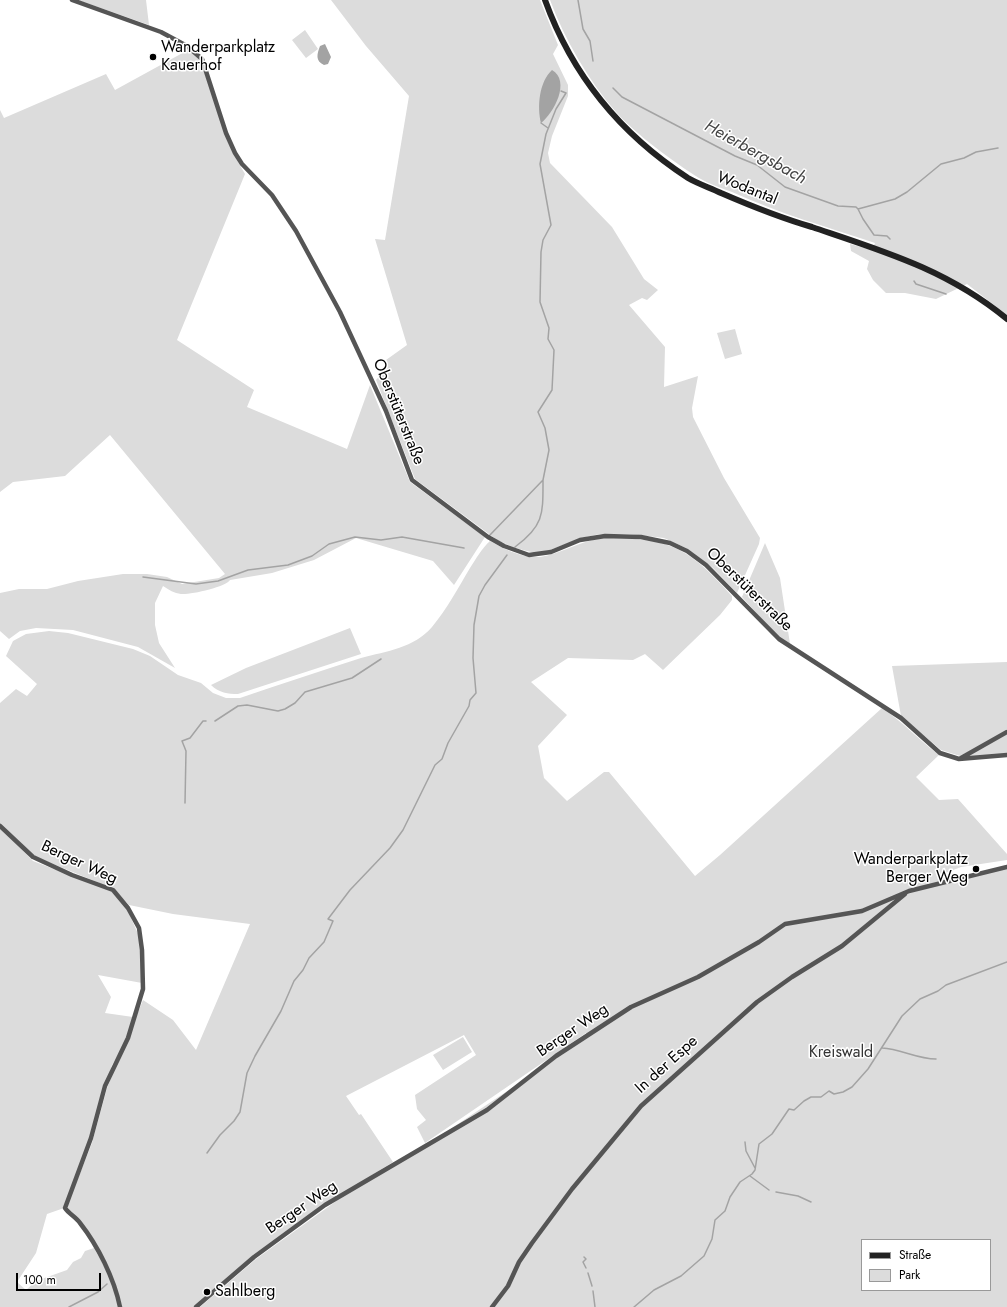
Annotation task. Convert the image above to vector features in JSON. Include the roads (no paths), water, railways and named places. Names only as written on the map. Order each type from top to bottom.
[{"type":"main road","name":"Wodantal","points":[[545,0],[554,24],[578,70],[607,109],[647,148],[689,179],[748,205],[897,255],[926,268],[973,293],[1007,319]]},
{"type":"street","name":"Oberstüterstraße","points":[[72,0],[161,32],[187,46],[202,58],[226,133],[233,149],[242,164],[272,195],[296,231],[340,312],[386,411],[412,480],[488,537],[504,546],[529,554],[536,555],[552,552],[580,540],[605,536],[641,537],[670,543],[688,551],[706,565],[779,639],[901,718],[940,753],[960,759],[1007,755]]},
{"type":"street","points":[[960,759],[1007,732]]},
{"type":"street","name":"Berger Weg","points":[[0,826],[33,857],[72,875],[113,890],[128,908],[139,928],[142,950],[143,989],[128,1038],[105,1086],[91,1138],[65,1208],[71,1216],[79,1221],[88,1233],[111,1277],[116,1289],[120,1307]]},
{"type":"street","name":"Berger Weg","points":[[196,1307],[254,1257],[325,1205],[487,1110],[556,1056],[632,1007],[698,977],[759,942],[785,924],[862,911],[909,891],[1007,867]]},
{"type":"street","name":"In der Espe","points":[[492,1307],[508,1286],[519,1262],[572,1189],[641,1106],[757,1002],[792,977],[842,946],[909,891]]},
{"type":"waterway","name":"Heierbergsbach","points":[[578,0],[583,29],[590,41],[593,61]]},
{"type":"waterway","name":"Heierbergsbach","points":[[613,88],[622,97],[735,156],[757,165],[785,187],[838,206],[856,207],[858,209],[895,199],[907,192],[941,164],[964,158],[976,152],[998,148]]},
{"type":"waterway","points":[[489,536],[543,480],[549,450],[545,428],[538,412],[552,390],[554,350],[548,339],[549,328],[540,302],[541,252],[543,240],[551,225],[540,164],[546,134],[556,109],[566,93],[561,91]]},
{"type":"waterway","points":[[541,123],[548,128]]},
{"type":"waterway","points":[[858,209],[874,235],[887,236],[890,239]]},
{"type":"waterway","points":[[914,281],[916,284],[946,294]]},
{"type":"waterway","points":[[515,547],[537,526],[542,511],[543,480]]},
{"type":"waterway","points":[[143,577],[196,584],[218,581],[248,570],[288,565],[312,556],[329,544],[355,537],[381,540],[402,537],[464,548]]},
{"type":"waterway","points":[[207,1153],[240,1112],[247,1073],[281,1011],[294,981],[303,970],[309,958],[324,942],[333,921],[328,919],[350,890],[390,848],[403,830],[435,765],[442,759],[448,743],[469,706],[470,700],[476,693],[473,658],[474,625],[479,596],[485,585],[507,555]]},
{"type":"waterway","points":[[215,721],[238,706],[247,705],[278,711],[285,709],[295,703],[305,692],[352,678],[381,659]]},
{"type":"waterway","points":[[185,803],[186,751],[182,741],[190,738],[203,721],[206,721]]},
{"type":"waterway","name":"Heierbergsbach","points":[[634,1307],[654,1290],[681,1276],[704,1256],[712,1239],[715,1220],[725,1211],[730,1197],[740,1182],[752,1174],[755,1170],[759,1144],[772,1134],[789,1109],[794,1110],[811,1097],[821,1097],[829,1091],[834,1094],[843,1092],[852,1087],[868,1069],[902,1016],[920,999],[938,991],[946,985],[1007,962]]},
{"type":"waterway","name":"Heierbergsbach","points":[[882,1048],[896,1050],[929,1059],[936,1059]]},
{"type":"waterway","points":[[745,1142],[746,1151],[755,1168]]},
{"type":"waterway","points":[[750,1176],[769,1190]]},
{"type":"waterway","points":[[776,1192],[798,1196],[811,1202]]},
{"type":"waterway","points":[[584,1257],[586,1259],[583,1262],[586,1268]]},
{"type":"waterway","points":[[588,1273],[592,1286]]},
{"type":"waterway","points":[[69,1307],[98,1292],[107,1284]]},
{"type":"waterway","points":[[593,1291],[595,1307]]},
{"type":"place","name":"Wanderparkplatz Kauerhof","points":[[153,57]]},
{"type":"place","name":"Wanderparkplatz Berger Weg","points":[[976,869]]},
{"type":"place","name":"Sahlberg","points":[[207,1292]]},
{"type":"park label","name":"Kreiswald","points":[[841,1053]]}]
